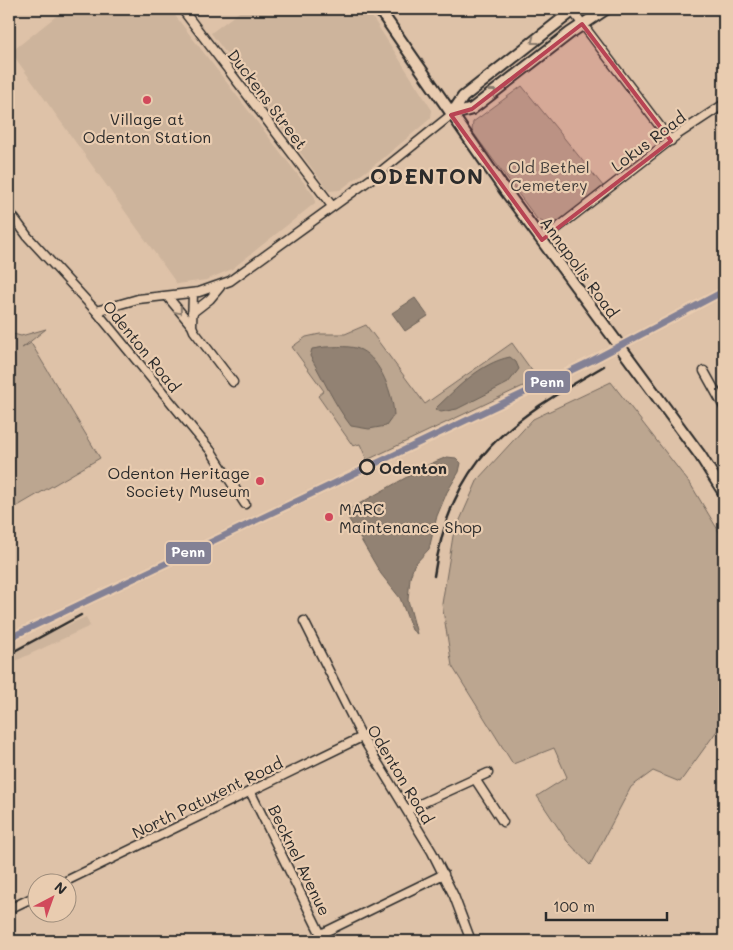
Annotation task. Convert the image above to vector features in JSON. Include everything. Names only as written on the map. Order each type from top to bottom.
[{"type":"main road","name":"Annapolis Road","points":[[379,9],[451,115],[700,454],[724,493]]},
{"type":"main road","points":[[451,115],[463,97],[573,9]]},
{"type":"main road","points":[[451,115],[472,109],[582,24],[606,9]]},
{"type":"street","name":"Duckens Street","points":[[182,9],[332,206]]},
{"type":"street","points":[[573,9],[582,24],[671,141]]},
{"type":"street","name":"Lokus Road","points":[[542,240],[671,141],[724,104]]},
{"type":"street","points":[[192,313],[220,286],[270,254],[332,206],[375,176],[451,115]]},
{"type":"street","name":"Odenton Road","points":[[9,212],[28,237],[96,311],[211,451],[245,504]]},
{"type":"street","points":[[96,311],[138,298],[193,293],[220,286]]},
{"type":"street","points":[[192,326],[193,293]]},
{"type":"street","points":[[166,296],[192,326],[199,339],[233,382]]},
{"type":"street","points":[[704,371],[724,407]]},
{"type":"street","name":"Odenton Road","points":[[304,621],[362,737],[444,874],[471,941]]},
{"type":"street","name":"North Patuxent Road","points":[[78,875],[362,737]]},
{"type":"street","points":[[406,810],[488,773]]},
{"type":"street","points":[[476,779],[503,822]]},
{"type":"street","name":"Becknel Avenue","points":[[250,792],[322,938]]},
{"type":"street","points":[[322,938],[444,874]]},
{"type":"street","points":[[9,909],[28,900]]},
{"type":"highlighted area","points":[[582,24],[671,141],[542,240],[451,115],[472,109]]},
{"type":"shaded area","points":[[65,9],[170,9],[315,197],[315,203],[232,269],[206,280],[177,284],[11,52]]},
{"type":"shaded area","points":[[243,9],[367,9],[432,110],[431,118],[381,160],[340,190],[329,191],[211,33]]},
{"type":"shaded area","points":[[415,298],[428,316],[405,331],[392,313]]},
{"type":"shaded area","points":[[325,347],[357,348],[368,355],[374,362],[385,379],[393,407],[394,415],[386,426],[369,429],[351,426],[334,401],[310,356],[312,349]]},
{"type":"shaded area","points":[[510,357],[516,362],[519,369],[508,383],[457,409],[441,412],[435,409],[460,385],[479,371],[499,360]]},
{"type":"shaded area","points":[[447,457],[456,458],[461,463],[459,472],[447,492],[437,516],[429,549],[414,565],[410,578],[408,600],[417,634],[412,630],[400,598],[381,574],[347,516],[350,509],[430,464]]},
{"type":"shaded area","points":[[86,617],[90,626],[9,664],[9,651]]},
{"type":"green space","name":"Old Bethel Cemetery","points":[[522,86],[603,186],[561,222],[549,225],[537,219],[472,131],[473,122]]},
{"type":"green space","points":[[366,325],[425,404],[512,343],[538,379],[367,460],[360,444],[353,446],[318,396],[324,391],[292,347],[306,337],[320,334],[345,334]]},
{"type":"green space","points":[[46,329],[22,348],[31,343],[100,458],[9,511],[9,333],[21,336]]},
{"type":"green space","points":[[611,382],[691,485],[724,540],[724,721],[680,782],[653,771],[631,787],[590,865],[567,841],[537,796],[567,777],[554,748],[513,764],[452,666],[442,604],[453,536],[478,479],[533,419]]},
{"type":"railway","points":[[434,576],[442,535],[454,501],[470,472],[489,448],[539,406],[604,366]]},
{"type":"railway","points":[[9,654],[81,615]]},
{"type":"transit line","name":"Penn","points":[[9,638],[591,361],[724,291]]},
{"type":"place","name":"Village at Odenton Station","points":[[147,100]]},
{"type":"place","name":"Odenton","points":[[367,467]]},
{"type":"place","name":"Odenton Heritage Society Museum","points":[[260,481]]},
{"type":"place","name":"MARC Maintenance Shop","points":[[329,517]]},
{"type":"district","name":"ODENTON","points":[[427,175]]}]
